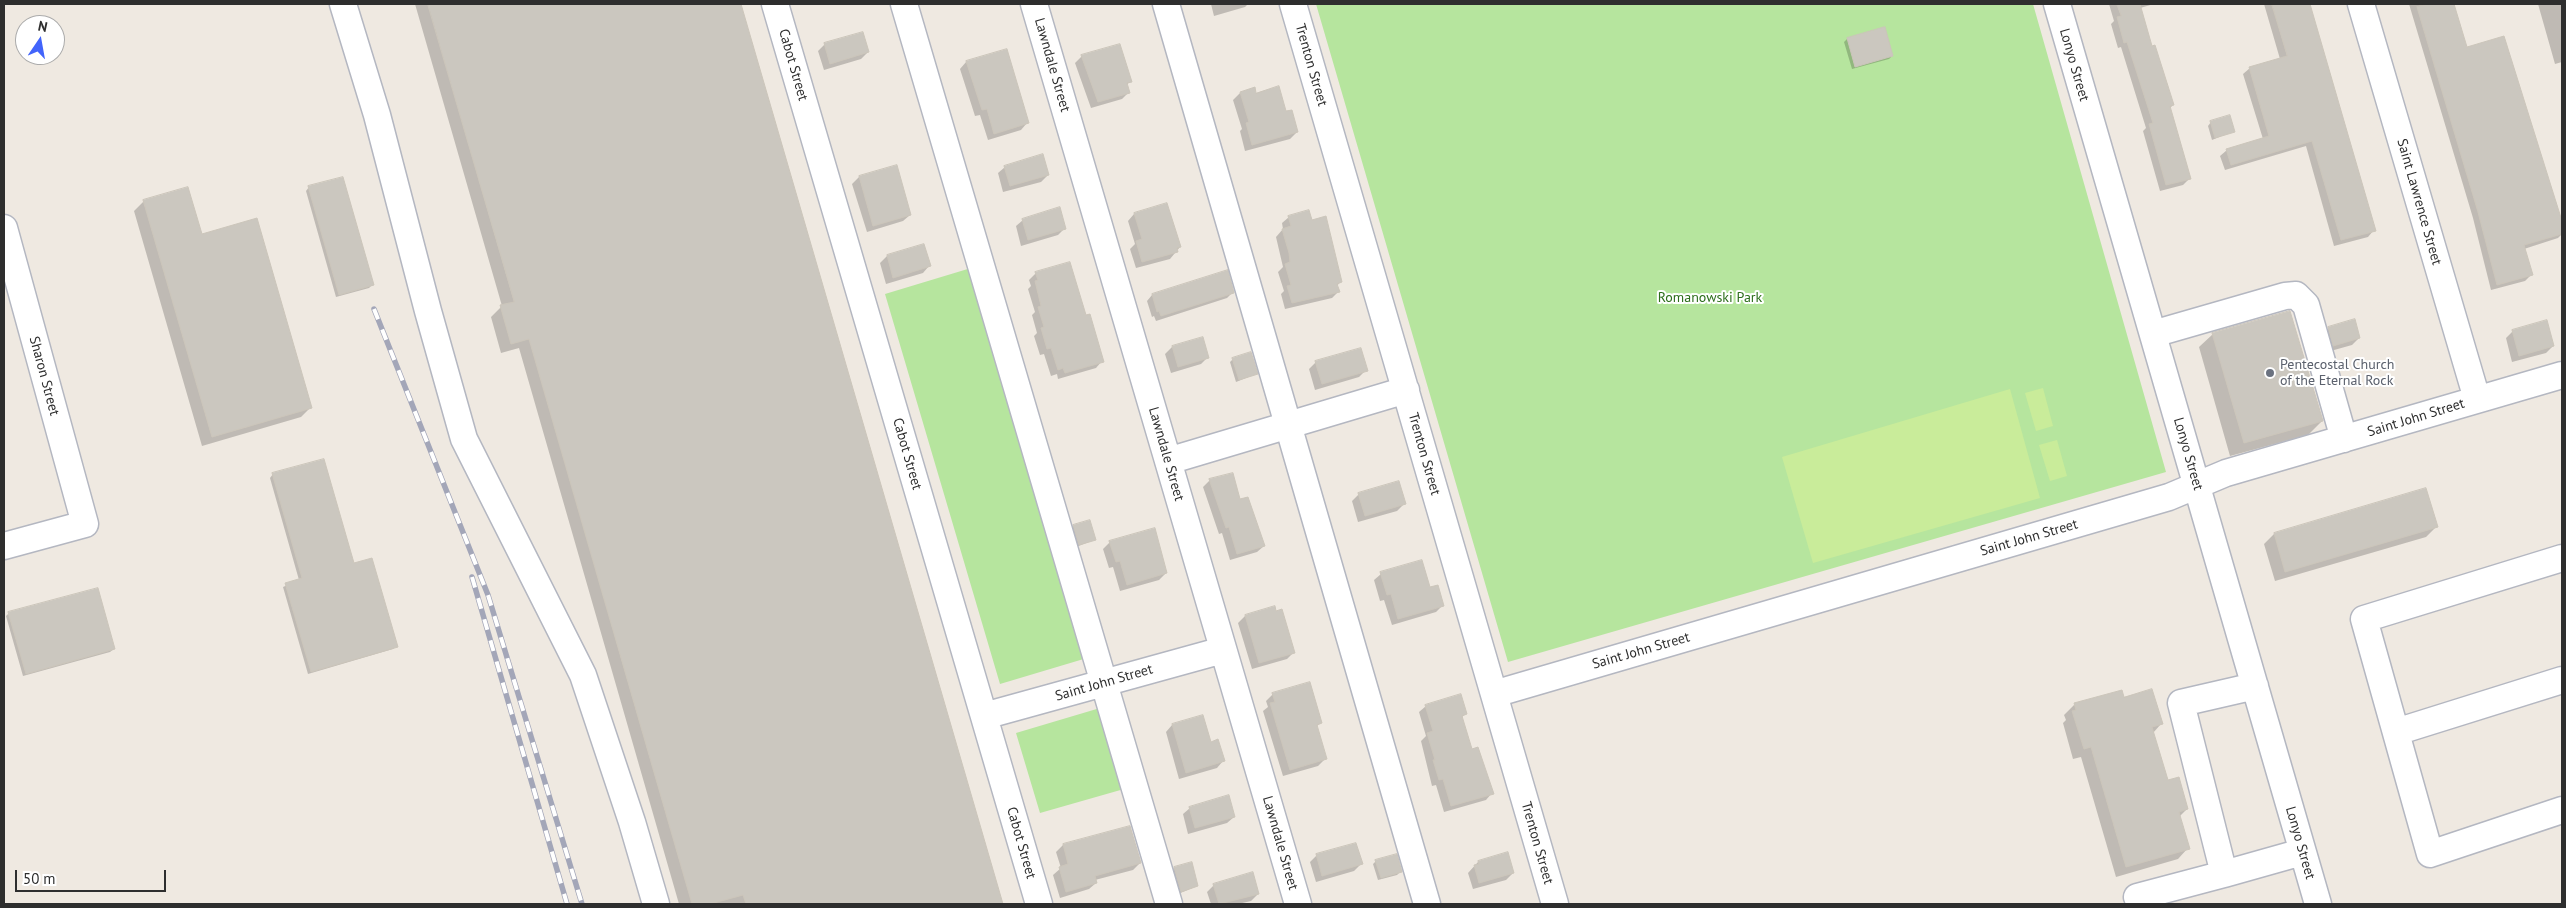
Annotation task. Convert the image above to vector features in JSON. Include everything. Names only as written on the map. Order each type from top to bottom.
[{"type":"street","points":[[343,4],[377,115],[428,311],[464,439],[583,674],[632,822],[656,904]]},
{"type":"street","name":"Cabot Street","points":[[774,4],[1039,904]]},
{"type":"street","points":[[904,4],[1169,904]]},
{"type":"street","name":"Lawndale Street","points":[[1034,4],[1298,904]]},
{"type":"street","points":[[1166,4],[1427,904]]},
{"type":"street","name":"Trenton Street","points":[[1293,4],[1555,904]]},
{"type":"street","name":"Lonyo Street","points":[[2057,4],[2318,904]]},
{"type":"street","name":"Saint Lawrence Street","points":[[2361,4],[2477,399]]},
{"type":"street","name":"Sharon Street","points":[[4,228],[85,524],[4,546]]},
{"type":"street","points":[[2153,334],[2285,296],[2296,295],[2306,305],[2344,439]]},
{"type":"street","name":"Saint John Street","points":[[1494,694],[2159,500],[2226,473],[2562,375]]},
{"type":"street","points":[[1168,461],[1406,390]]},
{"type":"street","points":[[2562,558],[2364,619],[2430,854],[2562,810]]},
{"type":"street","name":"Saint John Street","points":[[984,716],[1223,650]]},
{"type":"street","points":[[2396,732],[2562,680]]},
{"type":"street","points":[[2224,874],[2182,703],[2255,686]]},
{"type":"street","points":[[2137,897],[2302,852]]},
{"type":"green space","name":"Romanowski Park","points":[[1316,4],[2033,4],[2166,472],[1508,662]]},
{"type":"green space","points":[[971,268],[1087,658],[1000,684],[885,294]]},
{"type":"green space","points":[[2043,388],[2053,426],[2036,431],[2025,393]]},
{"type":"green space","points":[[2010,389],[2040,498],[1813,563],[1782,457]]},
{"type":"green space","points":[[2057,440],[2067,476],[2050,481],[2039,445]]},
{"type":"green space","points":[[1100,708],[1124,789],[1040,813],[1016,733]]},
{"type":"building","points":[[428,4],[741,4],[1003,904],[746,904],[743,895],[710,904],[692,904],[529,339],[511,344],[500,305],[514,302]]},
{"type":"building","points":[[2117,4],[2140,4],[2152,46],[2155,45],[2174,105],[2170,106],[2191,179],[2166,185],[2149,124],[2153,123],[2127,42],[2124,43],[2117,17],[2121,16]]},
{"type":"building","points":[[2272,4],[2310,4],[2376,231],[2341,240],[2312,141],[2231,165],[2226,149],[2269,136],[2249,67],[2287,56]]},
{"type":"building","points":[[2427,4],[2454,4],[2467,47],[2504,36],[2562,221],[2562,234],[2524,245],[2533,275],[2497,285],[2478,212],[2417,7]]},
{"type":"building","points":[[1885,27],[1893,56],[1855,67],[1847,38]]},
{"type":"building","points":[[863,32],[869,52],[830,64],[824,43]]},
{"type":"building","points":[[1120,44],[1132,82],[1127,83],[1130,93],[1098,102],[1081,55]]},
{"type":"building","points":[[1007,49],[1029,123],[994,134],[987,109],[982,110],[966,61]]},
{"type":"building","points":[[1279,86],[1286,111],[1292,110],[1298,132],[1252,145],[1246,123],[1249,122],[1240,92],[1255,87],[1256,93]]},
{"type":"building","points":[[2230,115],[2235,132],[2215,138],[2210,121]]},
{"type":"building","points":[[1043,154],[1049,175],[1010,186],[1004,166]]},
{"type":"building","points":[[897,165],[911,215],[873,226],[859,176]]},
{"type":"building","points":[[343,177],[374,285],[339,295],[308,186]]},
{"type":"building","points":[[188,187],[202,234],[257,218],[312,408],[212,437],[143,200]]},
{"type":"building","points":[[1167,203],[1181,247],[1177,248],[1178,252],[1142,262],[1136,241],[1142,239],[1134,213]]},
{"type":"building","points":[[1060,207],[1066,229],[1028,240],[1022,219]]},
{"type":"building","points":[[1309,210],[1312,220],[1326,216],[1342,282],[1337,284],[1340,292],[1292,303],[1287,286],[1291,285],[1285,264],[1290,262],[1289,253],[1282,229],[1291,226],[1288,216]]},
{"type":"building","points":[[924,244],[931,266],[893,278],[887,255]]},
{"type":"building","points":[[1070,262],[1086,315],[1090,314],[1104,362],[1065,373],[1063,368],[1058,370],[1051,348],[1047,349],[1041,328],[1044,327],[1038,307],[1041,306],[1035,281],[1038,280],[1035,272]]},
{"type":"building","points":[[1228,270],[1234,293],[1161,316],[1159,311],[1157,312],[1152,294]]},
{"type":"building","name":"Pentecostal Church of the Eternal Rock","points":[[2290,311],[2323,421],[2244,443],[2212,333]]},
{"type":"building","points":[[2355,319],[2360,338],[2333,346],[2328,327]]},
{"type":"building","points":[[2547,320],[2554,346],[2519,356],[2512,330]]},
{"type":"building","points":[[1203,337],[1209,358],[1178,367],[1172,346]]},
{"type":"building","points":[[1361,348],[1368,371],[1322,384],[1315,361]]},
{"type":"building","points":[[1251,352],[1258,374],[1239,380],[1232,358]]},
{"type":"building","points":[[324,459],[354,563],[372,558],[398,647],[311,672],[285,583],[302,578],[272,473]]},
{"type":"building","points":[[1233,473],[1240,499],[1248,497],[1265,546],[1237,554],[1229,527],[1226,528],[1209,479]]},
{"type":"building","points":[[1399,481],[1406,504],[1365,516],[1358,493]]},
{"type":"building","points":[[2426,488],[2438,527],[2285,572],[2274,533]]},
{"type":"building","points":[[1090,520],[1096,540],[1079,545],[1073,525]]},
{"type":"building","points":[[1155,528],[1167,573],[1127,585],[1120,561],[1116,562],[1109,541]]},
{"type":"building","points":[[1422,560],[1430,587],[1438,585],[1444,606],[1398,619],[1391,594],[1387,595],[1380,572]]},
{"type":"building","points":[[98,588],[115,649],[26,674],[8,612]]},
{"type":"building","points":[[1275,606],[1276,611],[1282,609],[1295,653],[1259,663],[1245,615]]},
{"type":"building","points":[[1310,682],[1322,723],[1317,725],[1327,759],[1290,770],[1270,703],[1275,702],[1272,693]]},
{"type":"building","points":[[2152,689],[2163,724],[2152,727],[2168,780],[2179,777],[2188,809],[2179,812],[2190,849],[2126,867],[2091,747],[2084,749],[2072,711],[2076,710],[2074,703],[2122,690],[2124,697]]},
{"type":"building","points":[[1461,694],[1467,714],[1462,716],[1472,749],[1478,747],[1494,794],[1451,806],[1443,779],[1439,780],[1433,760],[1435,760],[1427,733],[1433,731],[1425,705]]},
{"type":"building","points":[[1203,715],[1211,742],[1218,739],[1225,761],[1186,773],[1172,724]]},
{"type":"building","points":[[1229,795],[1235,817],[1195,828],[1189,807]]},
{"type":"building","points":[[1130,826],[1141,863],[1095,876],[1097,883],[1066,892],[1059,867],[1068,864],[1063,844]]},
{"type":"building","points":[[1356,843],[1363,864],[1322,876],[1316,854]]},
{"type":"building","points":[[1508,852],[1514,873],[1479,883],[1474,865],[1479,864],[1478,861]]},
{"type":"building","points":[[1397,854],[1402,872],[1381,878],[1375,860]]},
{"type":"building","points":[[1192,862],[1198,886],[1181,892],[1174,867]]},
{"type":"building","points":[[1253,872],[1259,894],[1219,904],[1213,884]]},
{"type":"railway","points":[[374,309],[488,595],[582,904]]},
{"type":"railway","points":[[472,577],[567,904]]},
{"type":"place","name":"Pentecostal Church of the Eternal Rock","points":[[2270,373]]}]
